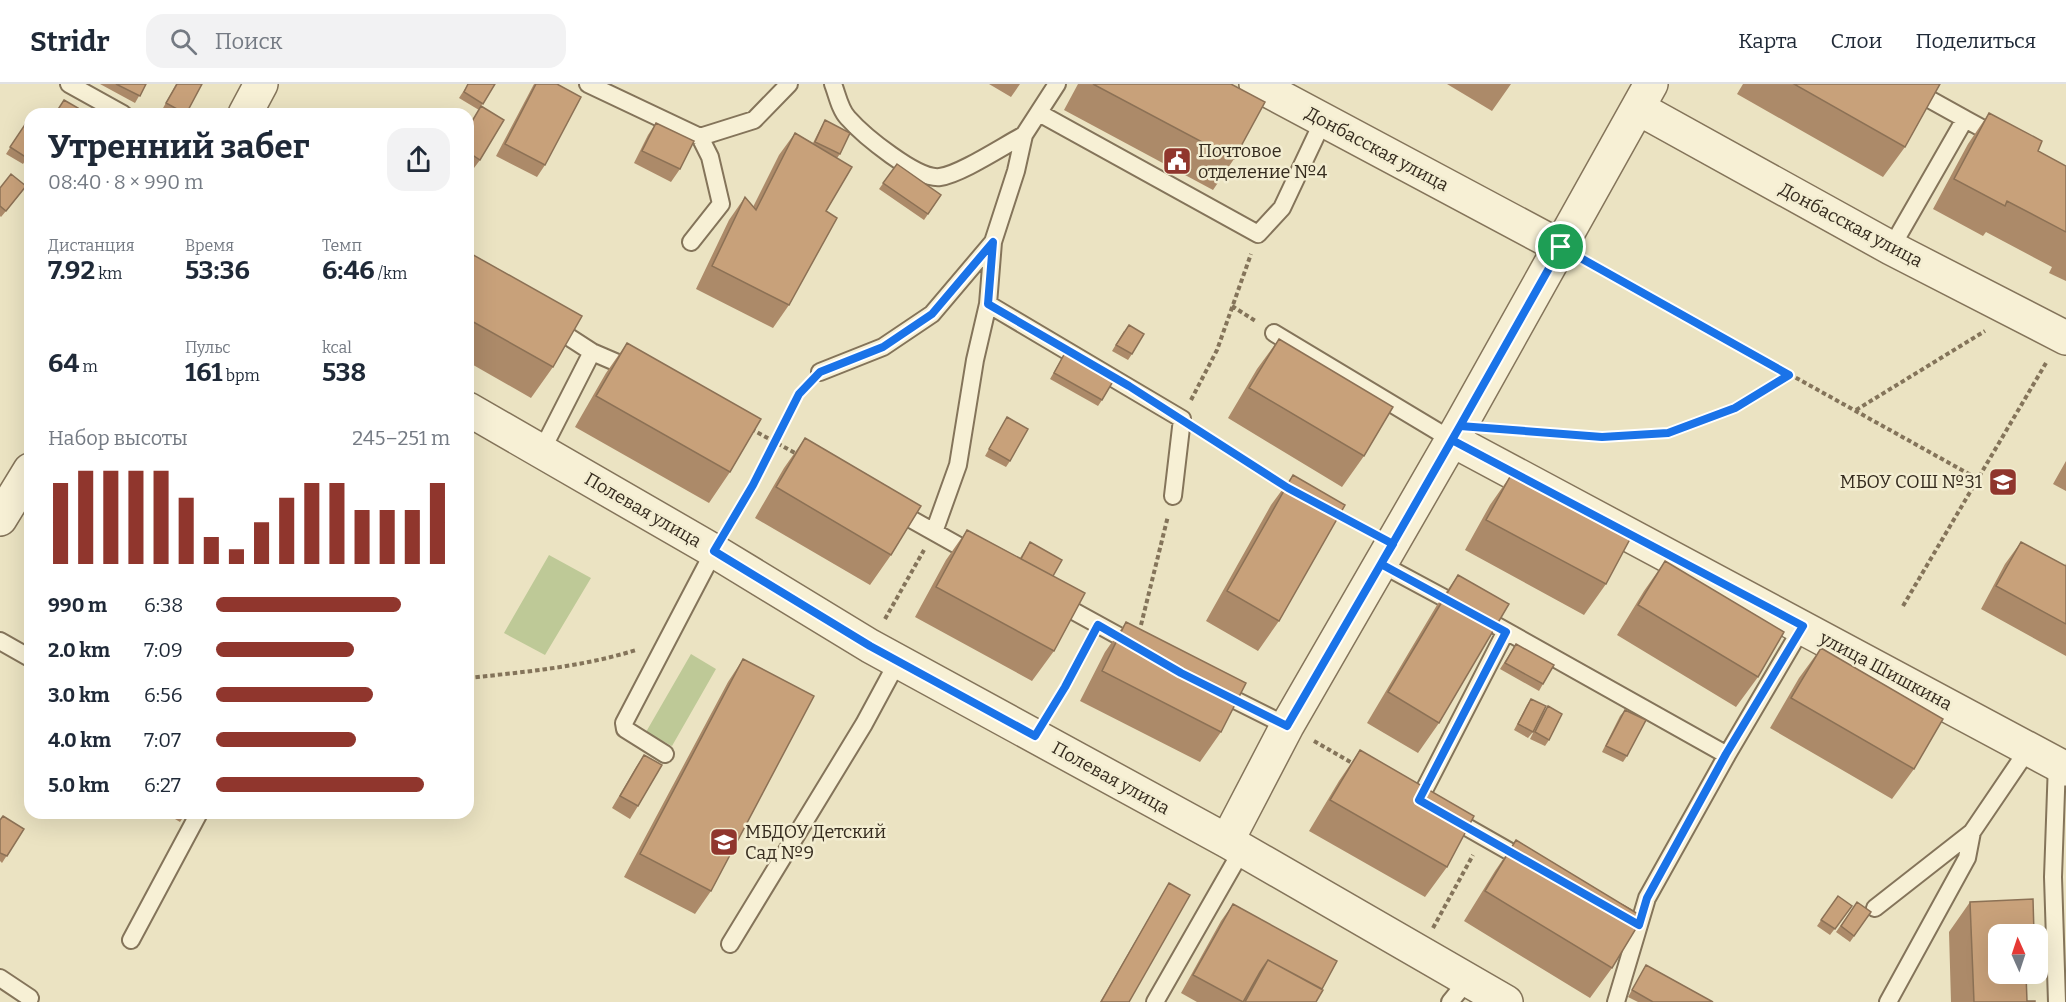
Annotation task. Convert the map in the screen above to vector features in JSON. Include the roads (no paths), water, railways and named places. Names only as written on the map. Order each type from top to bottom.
[{"type":"street","points":[[247,108],[261,84]]},
{"type":"street","name":"Донбасская улица","points":[[1256,84],[1561,247]]},
{"type":"street","points":[[1234,846],[1287,726],[1456,433],[1645,96]]},
{"type":"street","name":"Донбасская улица","points":[[1645,96],[1891,248],[2064,337]]},
{"type":"street","name":"Полевая улица","points":[[474,413],[714,551],[884,653],[1234,846],[1419,954],[1458,991],[1506,1002]]},
{"type":"street","name":"улица Шишкина","points":[[1456,433],[1803,626],[2051,760]]},
{"type":"street","points":[[0,519],[24,480]]},
{"type":"lane","points":[[69,84],[112,108]]},
{"type":"lane","points":[[588,84],[700,137],[710,156],[721,204],[691,242]]},
{"type":"lane","points":[[700,137],[754,120],[789,84]]},
{"type":"lane","points":[[833,84],[846,117],[895,158],[927,175],[940,177],[955,172],[1024,135]]},
{"type":"lane","points":[[934,532],[958,465],[975,360],[988,304],[993,242],[1016,171],[1024,135],[1057,84]]},
{"type":"lane","points":[[1911,86],[2016,147]]},
{"type":"lane","points":[[1039,113],[1258,234],[1282,208],[1323,121]]},
{"type":"lane","points":[[1891,248],[1965,119]]},
{"type":"lane","points":[[820,372],[883,347],[932,314],[993,242]]},
{"type":"lane","points":[[988,304],[1182,418],[1173,496]]},
{"type":"lane","points":[[558,330],[592,352],[646,375]]},
{"type":"lane","points":[[1274,333],[1456,433]]},
{"type":"lane","points":[[541,452],[592,352]]},
{"type":"lane","points":[[874,498],[986,561]]},
{"type":"lane","points":[[665,754],[625,729],[624,723],[714,551]]},
{"type":"lane","points":[[1387,554],[1480,617],[1726,754]]},
{"type":"lane","points":[[1047,596],[1154,657]]},
{"type":"lane","points":[[1616,1002],[1647,898],[1726,754],[1803,626]]},
{"type":"lane","points":[[1506,632],[1419,800],[1545,871]]},
{"type":"lane","points":[[0,641],[24,655]]},
{"type":"lane","points":[[730,944],[864,724],[884,653]]},
{"type":"lane","points":[[1202,684],[1287,726]]},
{"type":"lane","points":[[1875,908],[1972,832],[2051,760]]},
{"type":"lane","points":[[2051,760],[2057,1002]]},
{"type":"lane","points":[[130,940],[196,819]]},
{"type":"lane","points":[[1888,1002],[1966,858],[1972,832]]},
{"type":"lane","points":[[1158,1001],[1234,846]]},
{"type":"lane","points":[[1608,907],[1639,925]]},
{"type":"lane","points":[[0,978],[30,998]]},
{"type":"place","name":"Почтовое отделение №4","points":[[1177,161]]},
{"type":"place","name":"МБОУ СОШ №31","points":[[2003,482]]},
{"type":"place","name":"МБДОУ Детский Сад №9","points":[[724,842]]}]
